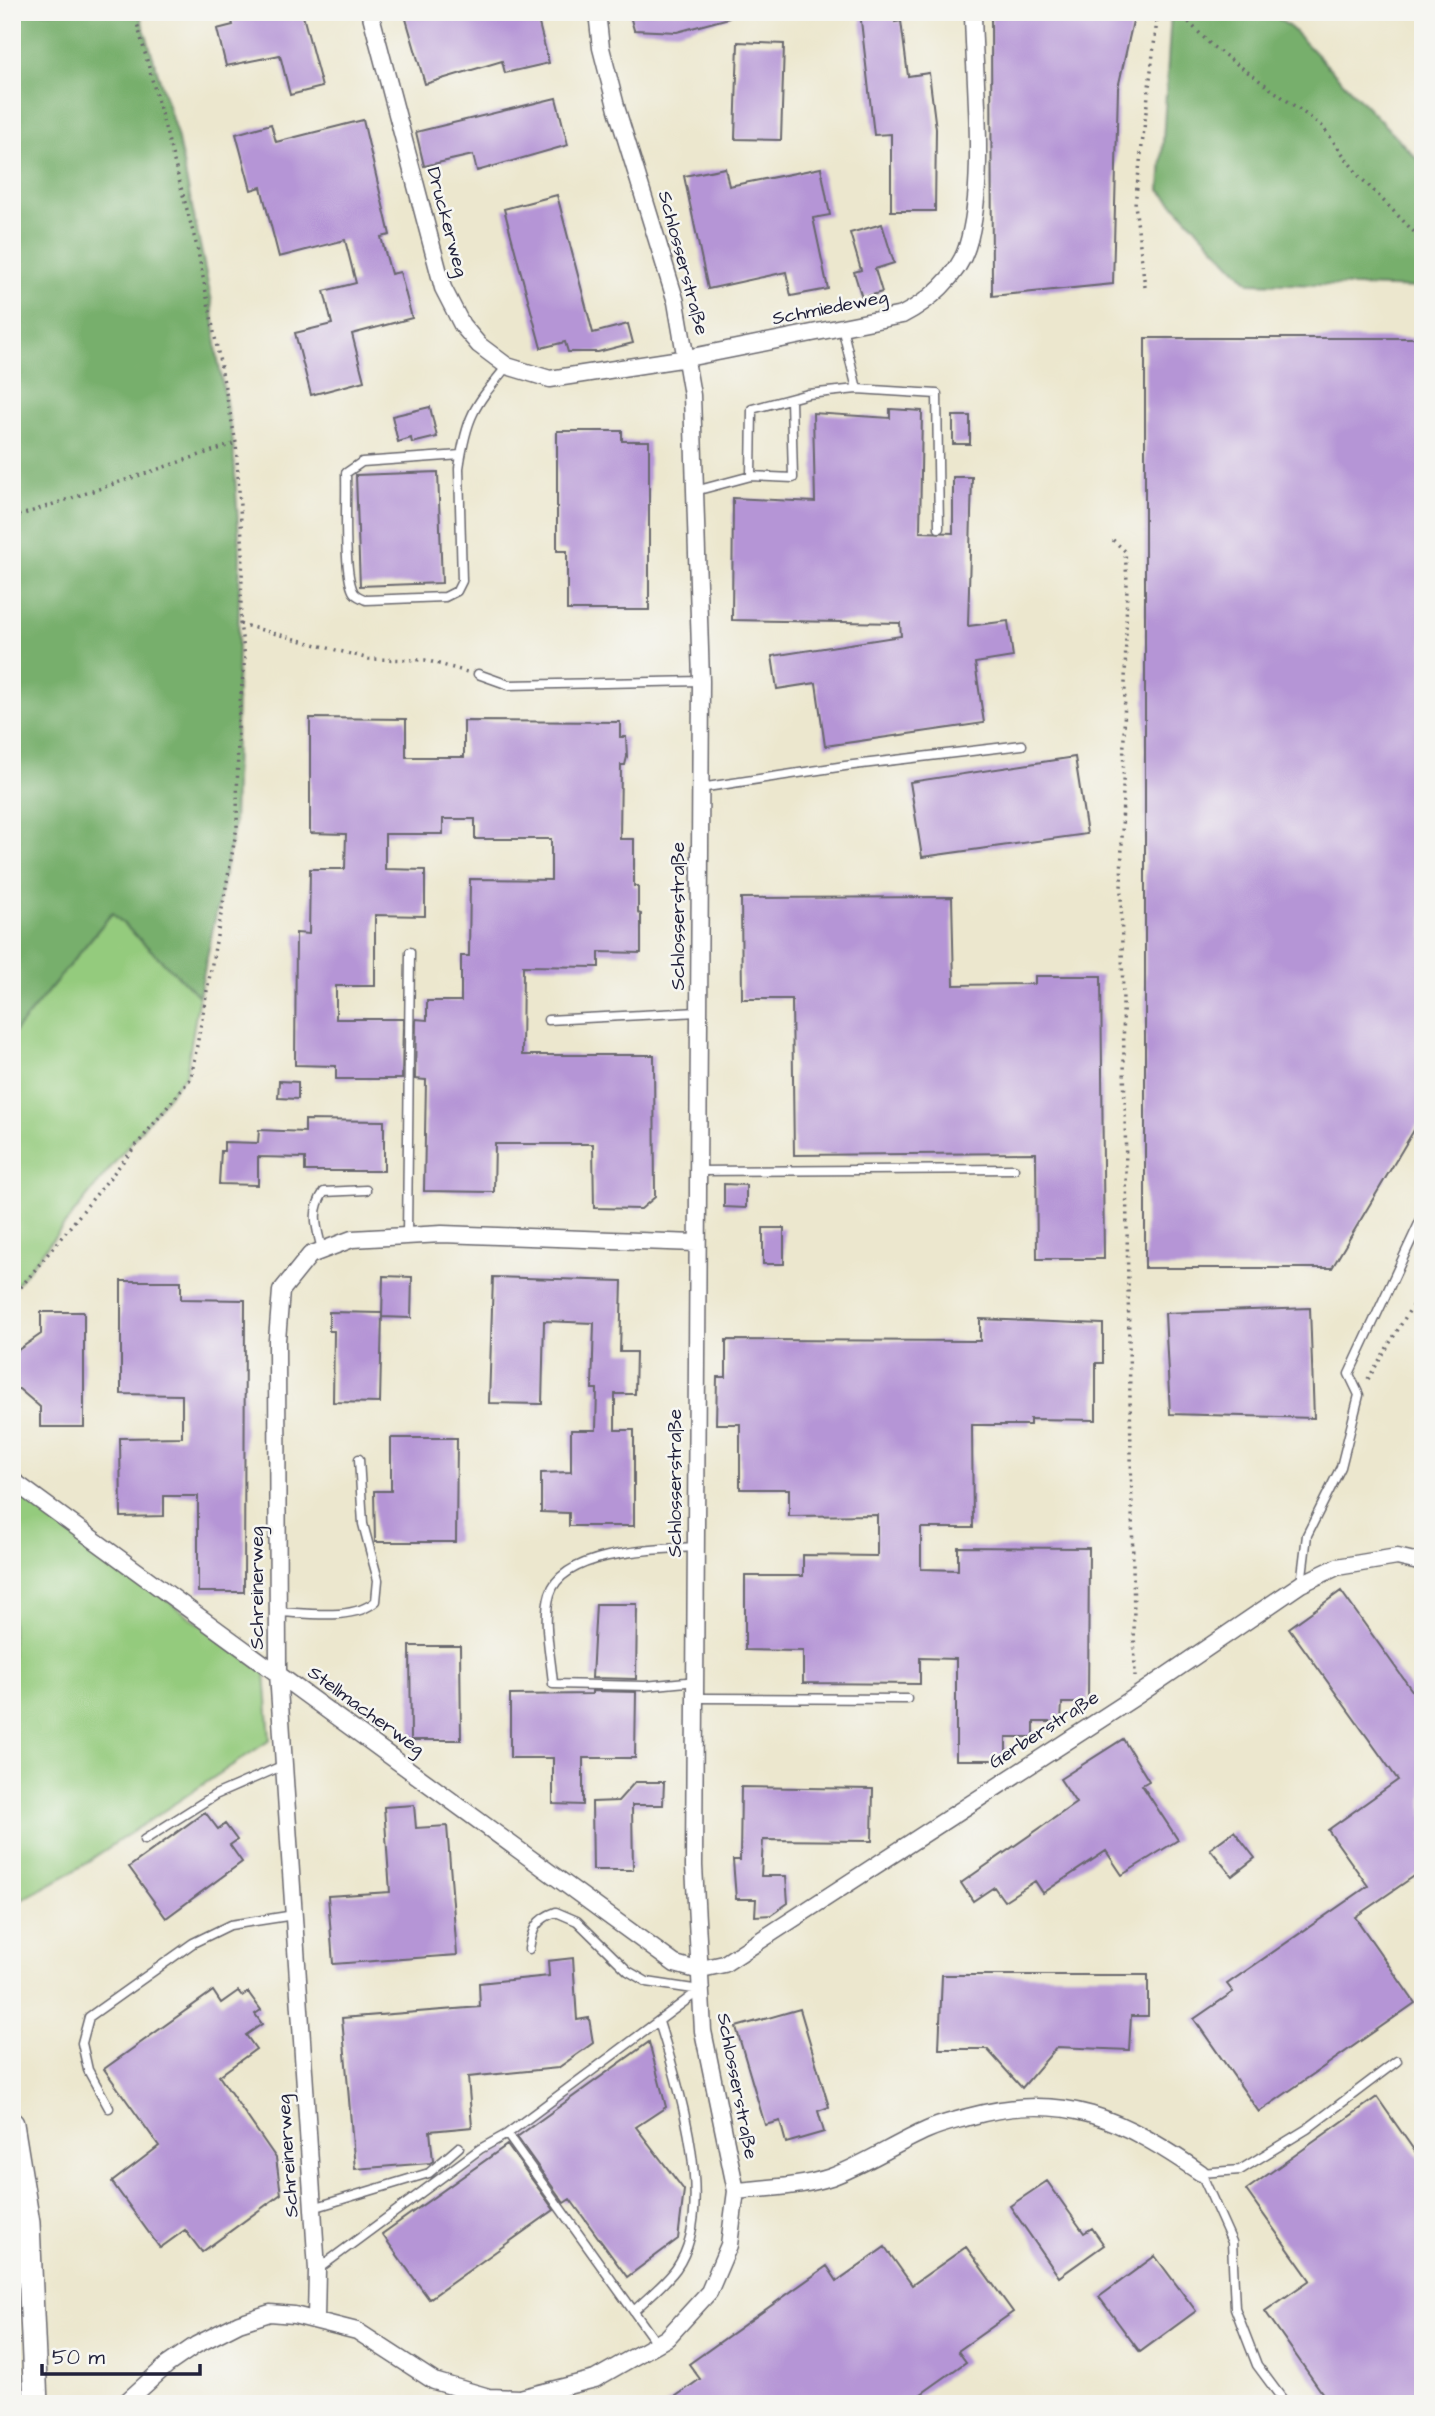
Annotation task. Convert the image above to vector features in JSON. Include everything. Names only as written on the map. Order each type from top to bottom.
[{"type":"main road","points":[[12,2124],[28,2223],[36,2404]]},
{"type":"street","name":"Druckerweg","points":[[370,12],[443,288],[462,325],[479,345],[507,366],[550,379],[687,358]]},
{"type":"street","name":"Schlosserstraße","points":[[134,2401],[167,2365],[195,2344],[239,2323],[270,2314],[316,2319],[357,2331],[434,2381],[490,2400],[520,2398],[595,2379],[667,2338],[709,2292],[729,2245],[736,2191],[702,2031],[694,1866],[696,1171],[701,681],[692,395],[676,302],[601,48],[597,12]]},
{"type":"street","name":"Schmiedeweg","points":[[687,358],[902,315],[923,304],[951,275],[966,249],[977,196],[973,12]]},
{"type":"street","name":"Schreinerweg","points":[[316,2319],[317,2270],[278,1673],[277,1340],[281,1291],[310,1255],[352,1239],[442,1234],[696,1243]]},
{"type":"street","name":"Stellmacherweg","points":[[12,1480],[675,1964],[697,1970]]},
{"type":"street","name":"Gerberstraße","points":[[697,1970],[724,1964],[1135,1697],[1301,1584],[1337,1567],[1397,1557],[1423,1563]]},
{"type":"street","points":[[736,2191],[784,2187],[831,2177],[930,2128],[993,2110],[1044,2105],[1092,2113],[1154,2141],[1201,2173]]},
{"type":"lane","points":[[842,327],[857,389]]},
{"type":"lane","points":[[461,455],[362,462],[346,473],[349,569],[353,591],[358,597],[366,600],[432,597],[457,591],[463,581],[461,455],[465,428],[473,410],[507,366]]},
{"type":"lane","points":[[751,476],[752,409],[791,399],[857,389],[937,394],[939,528]]},
{"type":"lane","points":[[695,491],[751,476],[793,478],[791,399]]},
{"type":"lane","points":[[478,674],[509,685],[701,681]]},
{"type":"lane","points":[[700,788],[845,766],[1022,745]]},
{"type":"lane","points":[[407,1236],[410,952]]},
{"type":"lane","points":[[548,1020],[698,1012]]},
{"type":"lane","points":[[696,1171],[1014,1169]]},
{"type":"lane","points":[[322,1250],[314,1216],[316,1203],[324,1192],[366,1190]]},
{"type":"lane","points":[[1301,1584],[1307,1535],[1341,1467],[1359,1395],[1349,1374],[1387,1286],[1423,1215]]},
{"type":"lane","points":[[278,1612],[330,1614],[369,1607],[376,1601],[378,1580],[363,1524],[359,1459]]},
{"type":"lane","points":[[696,1547],[625,1553],[575,1568],[563,1575],[551,1591],[547,1611],[553,1684],[645,1686],[696,1681]]},
{"type":"lane","points":[[696,1698],[907,1699]]},
{"type":"lane","points":[[144,1840],[215,1795],[284,1765]]},
{"type":"lane","points":[[528,1949],[533,1927],[544,1916],[556,1912],[577,1921],[628,1971],[647,1982],[700,1990]]},
{"type":"lane","points":[[109,2108],[88,2070],[82,2043],[89,2017],[193,1943],[230,1925],[294,1915]]},
{"type":"lane","points":[[317,2270],[481,2148],[507,2134],[700,1990]]},
{"type":"lane","points":[[634,2311],[677,2268],[690,2235],[694,2201],[686,2126],[659,2022]]},
{"type":"lane","points":[[1286,2404],[1256,2365],[1235,2308],[1232,2242],[1201,2173],[1240,2170],[1307,2129],[1397,2061]]},
{"type":"lane","points":[[507,2134],[657,2344]]},
{"type":"lane","points":[[313,2208],[429,2174],[459,2147]]},
{"type":"path","points":[[12,1298],[191,1078],[237,827],[238,721],[245,657],[240,624],[243,554],[236,443],[197,247],[134,12]]},
{"type":"path","points":[[1145,286],[1135,204],[1158,12]]},
{"type":"path","points":[[1179,12],[1212,46],[1322,126],[1359,176],[1423,241]]},
{"type":"path","points":[[12,518],[236,443]]},
{"type":"path","points":[[1113,540],[1125,551],[1127,581],[1121,891],[1135,1697]]},
{"type":"path","points":[[240,624],[369,659],[425,660],[478,674]]},
{"type":"path","points":[[1359,1395],[1423,1288]]},
{"type":"green space","points":[[12,12],[139,12],[177,135],[212,302],[217,354],[233,442],[240,555],[234,827],[199,996],[112,913],[12,1035]]},
{"type":"green space","points":[[1171,12],[1270,12],[1292,29],[1423,165],[1423,288],[1249,283],[1160,190]]},
{"type":"green space","points":[[112,913],[199,996],[186,1074],[12,1290],[12,1035]]},
{"type":"green space","points":[[12,1486],[265,1672],[270,1740],[72,1872],[12,1905]]},
{"type":"green space","points":[[12,2196],[17,2255],[12,2390]]},
{"type":"building","points":[[230,12],[302,12],[322,87],[290,95],[280,55],[226,66],[217,29],[233,25]]},
{"type":"building","points":[[404,12],[536,12],[549,63],[505,73],[502,61],[425,84]]},
{"type":"building","points":[[629,12],[728,12],[729,18],[677,32],[634,30]]},
{"type":"building","points":[[860,12],[893,12],[895,22],[901,21],[908,76],[929,73],[936,129],[935,211],[891,211],[891,134],[874,135]]},
{"type":"building","points":[[991,12],[1135,12],[1118,88],[1113,284],[992,296]]},
{"type":"building","points":[[738,42],[784,44],[781,140],[735,139]]},
{"type":"building","points":[[556,98],[568,145],[477,171],[473,155],[424,166],[416,132]]},
{"type":"building","points":[[363,120],[390,235],[381,237],[391,274],[400,272],[412,318],[352,334],[364,381],[311,395],[295,333],[332,324],[324,291],[356,283],[345,240],[279,257],[261,187],[251,190],[236,134],[271,124],[276,142]]},
{"type":"building","points":[[725,168],[729,186],[821,168],[830,215],[813,218],[828,289],[791,296],[786,272],[708,289],[684,176]]},
{"type":"building","points":[[557,195],[593,333],[628,324],[633,343],[598,352],[568,352],[565,342],[541,348],[504,209]]},
{"type":"building","points":[[882,224],[894,263],[875,269],[882,292],[862,298],[854,272],[861,270],[850,233]]},
{"type":"building","points":[[1145,338],[1423,338],[1423,1115],[1332,1268],[1145,1268]]},
{"type":"building","points":[[430,407],[437,437],[412,443],[411,438],[398,442],[392,416]]},
{"type":"building","points":[[890,409],[922,411],[920,532],[953,533],[953,477],[972,477],[968,626],[1008,621],[1013,657],[975,663],[984,723],[825,746],[816,683],[777,689],[772,656],[901,636],[900,623],[732,620],[733,498],[815,502],[813,413],[890,418]]},
{"type":"building","points":[[953,416],[970,416],[970,444],[953,444]]},
{"type":"building","points":[[557,431],[622,431],[622,441],[649,441],[649,610],[567,610],[567,551],[557,551]]},
{"type":"building","points":[[438,472],[442,583],[360,586],[356,475]]},
{"type":"building","points":[[310,718],[406,719],[406,757],[464,757],[464,721],[620,722],[620,737],[626,737],[627,757],[625,765],[621,765],[620,839],[634,839],[634,886],[638,886],[638,913],[641,914],[641,953],[599,952],[599,967],[523,966],[522,1055],[654,1055],[655,1197],[641,1209],[594,1208],[593,1144],[495,1144],[494,1192],[424,1191],[426,1080],[415,1079],[416,1019],[427,1020],[427,1001],[461,1001],[461,956],[469,956],[470,879],[551,880],[551,839],[475,839],[475,819],[443,819],[443,834],[385,834],[385,869],[425,870],[425,916],[375,915],[375,986],[336,986],[336,1019],[403,1019],[402,1079],[336,1079],[336,1066],[295,1065],[296,933],[309,934],[310,869],[345,869],[346,834],[310,833]]},
{"type":"building","points":[[1075,757],[1087,834],[922,857],[910,782]]},
{"type":"building","points":[[952,897],[954,985],[1035,984],[1035,976],[1101,976],[1104,1259],[1037,1259],[1036,1153],[794,1155],[792,999],[742,999],[741,898]]},
{"type":"building","points":[[279,1081],[298,1082],[298,1099],[278,1098]]},
{"type":"building","points":[[305,1120],[384,1121],[384,1171],[305,1171],[305,1158],[258,1157],[258,1185],[219,1184],[224,1142],[258,1143],[259,1130],[305,1132]]},
{"type":"building","points":[[724,1184],[746,1185],[746,1208],[724,1207]]},
{"type":"building","points":[[763,1228],[784,1228],[784,1264],[763,1264]]},
{"type":"building","points":[[383,1276],[412,1277],[411,1318],[382,1317]]},
{"type":"building","points":[[493,1277],[622,1281],[620,1352],[636,1352],[635,1394],[615,1394],[615,1430],[634,1430],[634,1526],[569,1526],[569,1513],[541,1512],[541,1473],[571,1472],[571,1430],[596,1430],[597,1389],[592,1389],[594,1323],[544,1321],[542,1404],[489,1403]]},
{"type":"building","points":[[121,1281],[181,1281],[181,1299],[245,1300],[244,1592],[198,1592],[198,1496],[164,1496],[164,1516],[121,1517],[120,1438],[182,1437],[182,1395],[121,1394]]},
{"type":"building","points":[[1310,1308],[1314,1418],[1170,1414],[1165,1313]]},
{"type":"building","points":[[41,1312],[84,1312],[84,1427],[40,1427],[40,1407],[19,1389],[12,1389],[12,1351],[18,1350],[41,1334]]},
{"type":"building","points":[[329,1312],[382,1313],[380,1403],[333,1402],[334,1331],[329,1331]]},
{"type":"building","points":[[980,1319],[1103,1324],[1103,1363],[1096,1363],[1096,1420],[1030,1419],[1030,1425],[972,1425],[973,1528],[921,1528],[921,1569],[958,1570],[958,1547],[1089,1548],[1088,1703],[1062,1703],[1061,1722],[1034,1722],[1034,1737],[1006,1737],[1006,1760],[956,1760],[956,1659],[920,1658],[920,1684],[803,1683],[803,1651],[745,1650],[745,1576],[803,1576],[803,1555],[877,1556],[877,1515],[789,1516],[789,1489],[740,1489],[740,1424],[716,1424],[717,1377],[726,1377],[726,1340],[980,1341]]},
{"type":"building","points":[[391,1438],[457,1438],[456,1542],[375,1542],[374,1491],[391,1491]]},
{"type":"building","points":[[1341,1591],[1423,1706],[1423,1870],[1355,1917],[1415,2003],[1259,2112],[1194,2019],[1233,1992],[1227,1984],[1368,1886],[1328,1830],[1398,1780],[1289,1628]]},
{"type":"building","points":[[596,1604],[637,1604],[636,1679],[592,1678]]},
{"type":"building","points":[[410,1646],[460,1646],[461,1740],[411,1740]]},
{"type":"building","points":[[592,1691],[636,1692],[635,1758],[583,1758],[583,1805],[553,1804],[553,1758],[510,1758],[510,1695],[592,1694]]},
{"type":"building","points":[[1123,1739],[1149,1781],[1142,1785],[1178,1840],[1122,1875],[1106,1851],[1043,1893],[1035,1881],[1004,1901],[994,1887],[973,1901],[961,1883],[1076,1803],[1060,1779]]},
{"type":"building","points":[[635,1782],[664,1782],[663,1805],[632,1805],[633,1870],[593,1870],[592,1802],[618,1801]]},
{"type":"building","points":[[741,1787],[873,1789],[872,1841],[763,1840],[761,1876],[786,1876],[788,1903],[771,1915],[755,1916],[756,1899],[736,1899],[733,1860],[740,1860]]},
{"type":"building","points":[[414,1805],[416,1828],[447,1826],[457,1955],[333,1964],[328,1896],[390,1892],[384,1807]]},
{"type":"building","points":[[205,1812],[218,1829],[225,1824],[237,1840],[230,1845],[242,1862],[166,1918],[129,1867]]},
{"type":"building","points":[[1234,1831],[1255,1858],[1232,1876],[1210,1849]]},
{"type":"building","points":[[573,1958],[577,2020],[589,2018],[593,2043],[558,2068],[468,2077],[472,2127],[430,2131],[433,2161],[430,2163],[355,2169],[342,2018],[480,2007],[479,1983],[549,1976],[548,1961]]},
{"type":"building","points":[[942,1975],[1148,1975],[1148,2016],[1131,2016],[1129,2050],[1057,2047],[1022,2088],[987,2049],[939,2049]]},
{"type":"building","points":[[213,1991],[221,2003],[238,1991],[242,1996],[248,1992],[261,2010],[255,2014],[262,2024],[246,2035],[256,2049],[219,2076],[276,2158],[281,2194],[202,2252],[185,2230],[160,2248],[112,2182],[159,2146],[104,2069]]},
{"type":"building","points":[[800,2009],[829,2107],[818,2111],[824,2132],[786,2143],[780,2121],[765,2125],[736,2027]]},
{"type":"building","points":[[649,2042],[666,2107],[636,2127],[684,2190],[678,2239],[627,2277],[570,2199],[564,2203],[517,2137]]},
{"type":"building","points":[[1377,2097],[1423,2163],[1423,2404],[1330,2404],[1265,2311],[1310,2280],[1246,2190]]},
{"type":"building","points":[[507,2145],[554,2210],[429,2299],[382,2234]]},
{"type":"building","points":[[1047,2181],[1084,2233],[1092,2228],[1104,2245],[1059,2277],[1010,2206]]},
{"type":"building","points":[[885,2247],[912,2285],[966,2247],[1013,2312],[958,2351],[966,2362],[907,2404],[665,2404],[700,2379],[689,2364],[827,2266],[837,2281]]},
{"type":"building","points":[[1155,2256],[1196,2311],[1140,2352],[1099,2297]]}]
